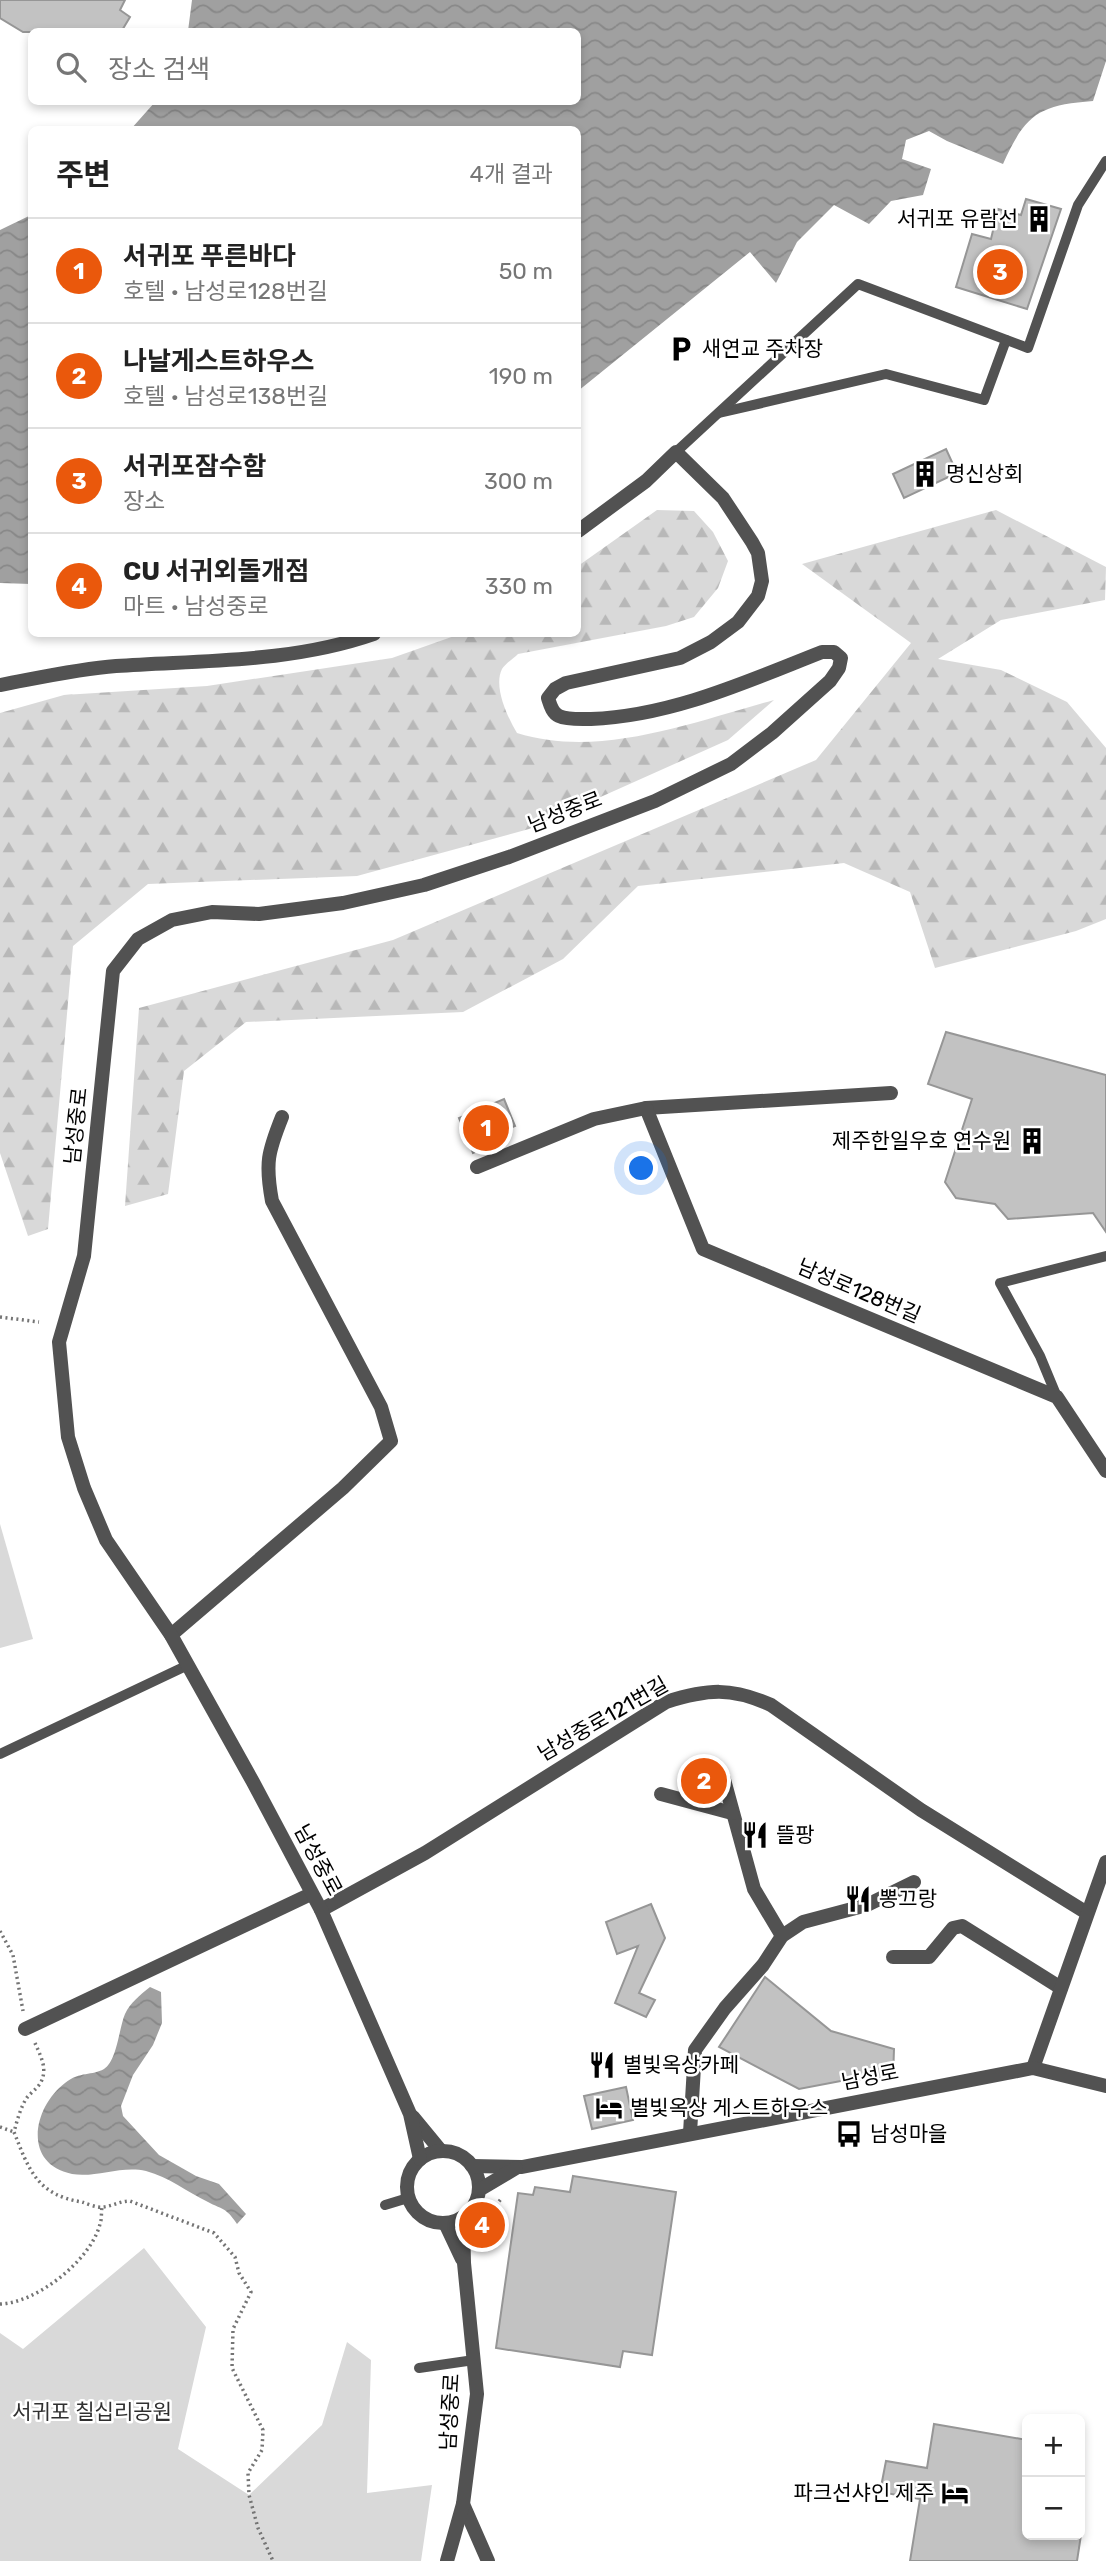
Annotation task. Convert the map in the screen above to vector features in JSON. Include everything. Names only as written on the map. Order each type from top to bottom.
[{"type":"street","points":[[581,529],[646,481],[676,452]]},
{"type":"street","name":"남성중로","points":[[420,2159],[410,2114],[321,1910],[171,1635],[106,1540],[84,1488],[68,1437],[60,1342],[84,1256],[113,971],[138,939],[172,920],[212,912],[259,914],[343,903],[424,885],[655,801],[731,764],[807,703],[839,668],[841,658],[834,652],[822,652],[726,689],[657,710],[618,718],[580,719],[559,716],[552,710],[548,698],[555,688],[566,683],[680,658],[711,642],[738,622],[758,596],[762,581],[758,553],[752,542],[723,498],[676,452]]},
{"type":"street","points":[[0,685],[113,666],[210,662],[296,653],[365,637]]},
{"type":"street","points":[[477,1167],[594,1119],[646,1108],[891,1093]]},
{"type":"street","name":"남성로128번길","points":[[646,1108],[703,1249],[1057,1397]]},
{"type":"street","points":[[171,1635],[343,1488],[391,1441],[381,1407],[272,1201],[267,1174],[268,1152],[282,1117]]},
{"type":"street","points":[[1057,1397],[1106,1471]]},
{"type":"street","name":"남성중로121번길","points":[[321,1910],[425,1853],[666,1702],[712,1690],[748,1694],[771,1704],[921,1810],[1087,1913]]},
{"type":"street","points":[[723,1776],[754,1888],[782,1936]]},
{"type":"street","points":[[661,1794],[732,1813]]},
{"type":"street","points":[[1033,2068],[1106,1862]]},
{"type":"street","points":[[690,2133],[695,2050],[725,2008],[763,1965],[782,1936],[803,1922],[867,1905],[914,1882]]},
{"type":"street","points":[[25,2029],[311,1894]]},
{"type":"street","points":[[893,1957],[929,1957],[953,1928],[962,1926],[1061,1989]]},
{"type":"street","name":"남성로","points":[[441,2151],[457,2154],[472,2166],[518,2168],[1033,2068],[1106,2086]]},
{"type":"street","name":"남성중로","points":[[410,2114],[441,2151]]},
{"type":"street","points":[[441,2151],[420,2159],[413,2167],[408,2177],[408,2198],[422,2217],[433,2222],[445,2223],[463,2217]]},
{"type":"street","points":[[472,2166],[479,2182],[479,2190]]},
{"type":"street","name":"남성로","points":[[463,2217],[477,2200],[479,2190],[518,2168]]},
{"type":"street","name":"남성중로","points":[[447,2561],[457,2534],[463,2504],[477,2394],[464,2263],[463,2217]]},
{"type":"street","name":"남성중로","points":[[445,2223],[464,2263]]},
{"type":"street","points":[[463,2504],[488,2561]]},
{"type":"lane","points":[[676,452],[858,284],[1028,348],[1078,205],[1106,161]]},
{"type":"lane","points":[[718,413],[886,374],[984,400],[1006,340]]},
{"type":"lane","points":[[1057,1397],[1040,1356],[1000,1283],[1106,1256]]},
{"type":"lane","points":[[0,1754],[188,1665]]},
{"type":"lane","points":[[385,2205],[408,2198]]},
{"type":"lane","points":[[419,2368],[474,2360]]},
{"type":"path","points":[[0,1317],[39,1322]]},
{"type":"path","points":[[0,1931],[13,1955],[20,1985],[25,2029],[44,2064],[41,2084],[28,2095],[14,2132],[28,2167],[43,2186],[66,2200],[102,2207],[130,2202],[214,2233],[235,2257],[239,2273],[251,2292],[233,2329],[232,2368],[263,2430],[262,2450],[248,2473],[249,2495],[258,2528],[273,2561]]},
{"type":"path","points":[[0,2127],[14,2132]]},
{"type":"path","points":[[478,2230],[486,2214],[504,2196]]},
{"type":"path","points":[[0,2304],[38,2291],[81,2259],[100,2225],[102,2207]]},
{"type":"green space","points":[[657,510],[694,511],[713,532],[728,561],[718,588],[694,617],[666,626],[518,654],[502,669],[499,684],[506,711],[517,733],[549,740],[613,740],[679,727],[774,700],[728,740],[529,829],[357,876],[148,884],[73,946],[48,1229],[28,1236],[0,1153],[0,713],[64,695],[207,686],[392,658],[452,637],[581,637],[581,564]]},
{"type":"green space","points":[[996,510],[1106,567],[1105,600],[1001,620],[938,659],[1001,670],[1067,702],[1106,748],[1106,919],[1076,931],[935,968],[910,892],[844,863],[638,886],[563,959],[463,1012],[246,1022],[184,1071],[168,1194],[125,1206],[139,1008],[393,940],[816,760],[911,643],[802,564]]},
{"type":"green space","points":[[0,1524],[33,1639],[0,1648]]},
{"type":"green space","name":"서귀포 칠십리공원","points":[[144,2248],[206,2327],[178,2449],[249,2495],[322,2425],[347,2342],[371,2360],[367,2493],[432,2485],[421,2561],[0,2561],[0,2333],[23,2349]]},
{"type":"water","points":[[192,0],[1106,0],[1106,61],[1093,101],[1059,106],[1036,116],[1019,134],[1003,164],[929,131],[906,140],[902,159],[931,169],[923,195],[891,201],[869,224],[834,205],[797,242],[776,283],[750,252],[581,389],[581,126],[134,126],[152,105],[581,105],[581,28],[188,28]]},
{"type":"water","points":[[28,216],[28,584],[0,583],[0,230]]},
{"type":"water","points":[[150,1987],[161,1992],[162,2023],[153,2045],[133,2075],[121,2106],[123,2116],[159,2155],[196,2176],[219,2184],[246,2214],[237,2224],[223,2209],[154,2174],[128,2169],[72,2174],[56,2168],[45,2159],[39,2147],[40,2120],[54,2093],[70,2079],[99,2071],[108,2065],[115,2052],[127,2010]]},
{"type":"building","points":[[0,0],[125,0],[120,10],[130,17],[123,28],[28,28],[28,32],[23,32],[0,18]]},
{"type":"building","points":[[1026,199],[1061,209],[1027,309],[956,287],[972,234],[991,239],[998,209],[1021,215]]},
{"type":"building","name":"명신상회","points":[[946,449],[957,473],[904,498],[893,474]]},
{"type":"building","name":"제주한일우호 연수원","points":[[946,1032],[1106,1075],[1106,1232],[1093,1213],[1008,1219],[995,1204],[956,1198],[945,1182],[972,1099],[928,1084]]},
{"type":"building","points":[[504,1099],[515,1126],[505,1130],[508,1138],[473,1153],[459,1118]]},
{"type":"building","points":[[711,1767],[717,1791],[697,1794],[692,1771]]},
{"type":"building","points":[[651,1904],[665,1938],[639,1993],[655,2000],[646,2017],[615,2003],[638,1946],[617,1954],[606,1922]]},
{"type":"building","points":[[765,1977],[831,2031],[894,2049],[893,2078],[846,2080],[799,2089],[719,2047]]},
{"type":"building","name":"별빛옥상 게스트하우스","points":[[626,2087],[633,2120],[592,2129],[584,2096]]},
{"type":"building","points":[[573,2176],[676,2192],[652,2355],[623,2351],[620,2367],[496,2348],[518,2193],[533,2195],[535,2187],[570,2192]]},
{"type":"building","name":"파크선샤인 제주","points":[[934,2424],[1022,2439],[1022,2540],[1080,2540],[1077,2561],[910,2561],[920,2499],[880,2492],[886,2461],[927,2468]]},
{"type":"place","name":"서귀포 유람선","points":[[1039,219]]},
{"type":"place","name":"서귀포잠수함","points":[[1000,272]]},
{"type":"place","name":"새연교 주차장","points":[[681,349]]},
{"type":"place","name":"명신상회","points":[[925,474]]},
{"type":"place","name":"서귀포 푸른바다","points":[[486,1128]]},
{"type":"place","name":"제주한일우호 연수원","points":[[1032,1141]]},
{"type":"place","name":"나날게스트하우스","points":[[704,1781]]},
{"type":"place","name":"뜰팡","points":[[755,1835]]},
{"type":"place","name":"뽕끄랑","points":[[858,1899]]},
{"type":"place","name":"별빛옥상카페","points":[[602,2065]]},
{"type":"place","name":"별빛옥상 게스트하우스","points":[[609,2108]]},
{"type":"place","name":"남성마을","points":[[849,2134]]},
{"type":"place","name":"CU 서귀외돌개점","points":[[482,2225]]},
{"type":"place","name":"파크선샤인 제주","points":[[955,2493]]}]
